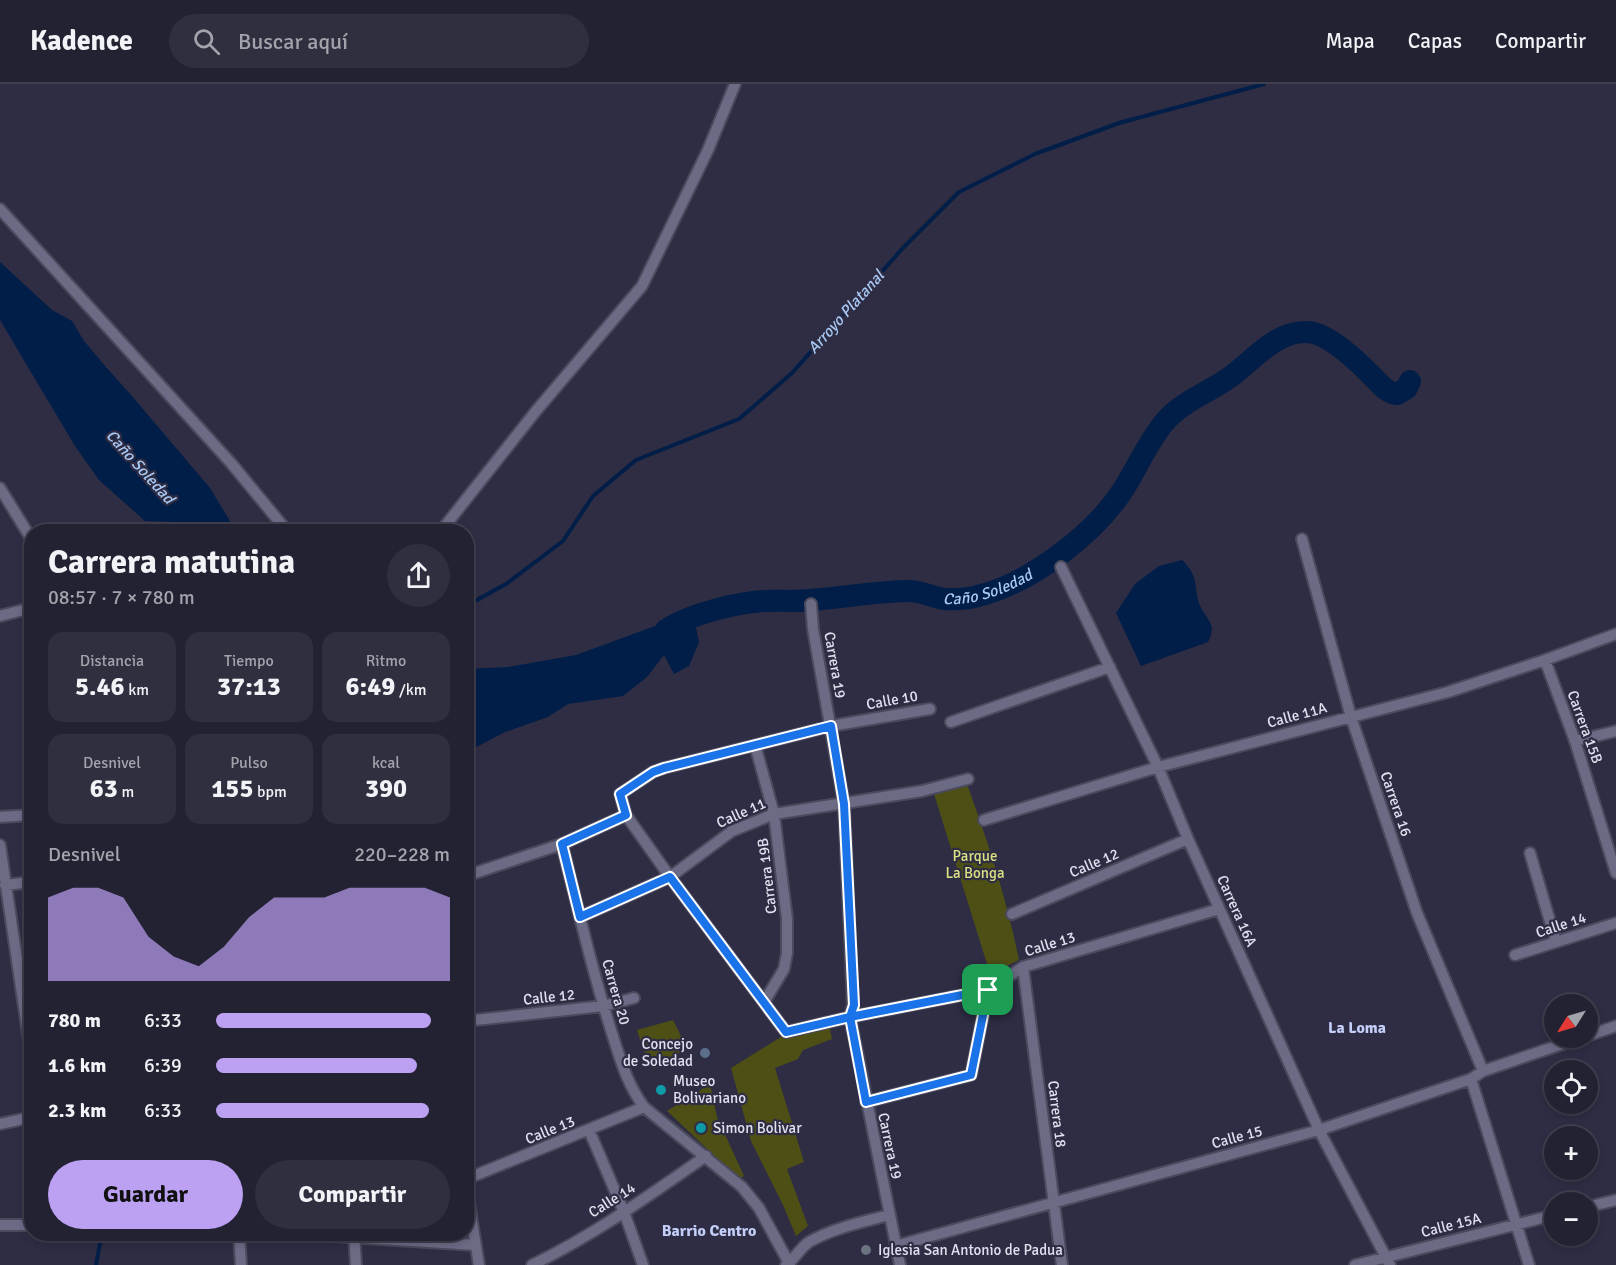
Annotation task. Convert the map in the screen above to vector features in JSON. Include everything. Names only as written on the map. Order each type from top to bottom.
[{"type":"street","points":[[447,524],[536,411],[642,286],[708,150],[735,84]]},
{"type":"street","points":[[0,209],[231,463],[281,524]]},
{"type":"street","points":[[0,488],[24,527]]},
{"type":"street","name":"Carrera 16","points":[[1302,539],[1351,717],[1417,913],[1483,1071]]},
{"type":"street","name":"Carrera 16A","points":[[1061,567],[1158,767],[1219,909],[1319,1130],[1388,1261]]},
{"type":"street","name":"Carrera 19","points":[[811,604],[813,629],[844,804],[854,1005],[850,1017],[900,1265]]},
{"type":"street","points":[[0,616],[24,610]]},
{"type":"street","name":"Calle 11A","points":[[984,820],[1158,767],[1448,692],[1616,634]]},
{"type":"street","name":"Carrera 15B","points":[[1545,660],[1611,833],[1616,873]]},
{"type":"street","points":[[951,722],[1110,667]]},
{"type":"street","name":"Calle 10","points":[[626,815],[620,794],[653,772],[831,726],[930,709]]},
{"type":"street","points":[[1575,741],[1616,730]]},
{"type":"street","name":"Carrera 19B","points":[[755,745],[774,814],[787,919],[787,953],[783,969],[764,1002]]},
{"type":"street","name":"Calle 11","points":[[580,917],[670,877],[732,831],[774,814],[933,789],[968,779]]},
{"type":"street","points":[[474,873],[562,844],[626,815],[764,1002]]},
{"type":"street","points":[[0,817],[24,816]]},
{"type":"street","name":"Calle 12","points":[[1012,914],[1188,839]]},
{"type":"street","name":"Carrera 20","points":[[562,844],[603,1006],[625,1074],[644,1107],[742,1187],[759,1209],[788,1265]]},
{"type":"street","points":[[0,845],[5,885],[24,975]]},
{"type":"street","points":[[1530,853],[1556,942]]},
{"type":"street","points":[[5,885],[24,883]]},
{"type":"street","name":"Calle 13","points":[[764,1002],[786,1032],[988,990],[1023,967],[1219,909]]},
{"type":"street","name":"Calle 14","points":[[1515,955],[1616,923]]},
{"type":"street","name":"Carrera 18","points":[[1023,967],[1062,1265]]},
{"type":"street","points":[[866,1102],[971,1075],[988,990]]},
{"type":"street","name":"Calle 12","points":[[474,1020],[603,1006],[634,999]]},
{"type":"street","points":[[1598,1032],[1616,1026]]},
{"type":"street","name":"Calle 15","points":[[895,1246],[1319,1130],[1471,1079],[1483,1071],[1551,1048]]},
{"type":"street","points":[[1471,1079],[1529,1265]]},
{"type":"street","name":"Calle 13","points":[[474,1176],[644,1107]]},
{"type":"street","points":[[0,1124],[24,1119]]},
{"type":"street","points":[[589,1130],[624,1212],[643,1265]]},
{"type":"street","name":"Calle 14","points":[[532,1265],[552,1256],[624,1212],[706,1156]]},
{"type":"street","points":[[1598,1204],[1616,1200]]},
{"type":"street","points":[[788,1265],[801,1249],[817,1238],[889,1215]]},
{"type":"street","name":"Calle 15A","points":[[1355,1265],[1388,1261],[1544,1217]]},
{"type":"street","points":[[0,1225],[24,1226]]},
{"type":"street","points":[[474,1233],[479,1265]]},
{"type":"street","points":[[240,1241],[241,1265]]},
{"type":"street","points":[[354,1241],[356,1265]]},
{"type":"street","points":[[427,1241],[476,1245]]},
{"type":"green space","name":"Parque La Bonga","points":[[967,784],[1009,915],[1019,960],[1005,967],[998,978],[992,980],[934,794]]},
{"type":"green space","points":[[673,1020],[687,1048],[654,1069],[643,1049],[637,1030]]},
{"type":"green space","points":[[829,1024],[832,1039],[803,1050],[798,1059],[775,1068],[804,1162],[787,1169],[808,1226],[796,1236],[751,1141],[731,1068],[784,1035]]},
{"type":"green space","points":[[710,1084],[717,1117],[744,1176],[739,1179],[667,1111]]},
{"type":"water","points":[[0,262],[52,310],[72,321],[84,341],[210,488],[232,524],[176,524],[145,521],[99,480],[75,446],[0,320]]},
{"type":"water","points":[[1182,560],[1191,570],[1195,580],[1199,603],[1212,628],[1210,637],[1208,642],[1141,666],[1116,613],[1135,584],[1159,566]]},
{"type":"water","points":[[696,611],[694,618],[699,642],[689,666],[674,674],[664,655],[647,677],[623,696],[568,704],[548,717],[505,732],[474,748],[474,669],[508,667],[576,655]]},
{"type":"waterway","name":"Arroyo Platanal","points":[[474,602],[506,584],[563,541],[593,496],[636,460],[739,419],[792,373],[902,249],[959,192],[1035,154],[1119,123],[1264,84]]},
{"type":"waterway","name":"Caño Soledad","points":[[666,630],[699,614],[754,602],[804,601],[909,591],[944,599],[960,599],[980,595],[1023,578],[1062,553],[1097,522],[1123,490],[1152,440],[1170,416],[1233,375],[1266,347],[1285,336],[1306,332],[1323,336],[1348,354],[1382,386],[1393,393],[1397,394],[1407,388],[1410,381]]},
{"type":"waterway","points":[[96,1265],[100,1241]]},
{"type":"place","name":"Concejo de Soledad","points":[[705,1053]]},
{"type":"place","name":"Museo Bolivariano","points":[[661,1090]]},
{"type":"place","name":"Simon Bolivar","points":[[701,1128]]},
{"type":"place","name":"Iglesia San Antonio de Padua","points":[[866,1250]]},
{"type":"district","name":"La Loma","points":[[1357,1028]]},
{"type":"district","name":"Barrio Centro","points":[[709,1231]]},
{"type":"route","points":[[988,990],[850,1017],[854,1005],[844,804],[831,726],[653,772],[620,794],[626,815],[562,844],[580,917],[670,877],[786,1032],[850,1017],[866,1102],[971,1075],[988,990]]}]
